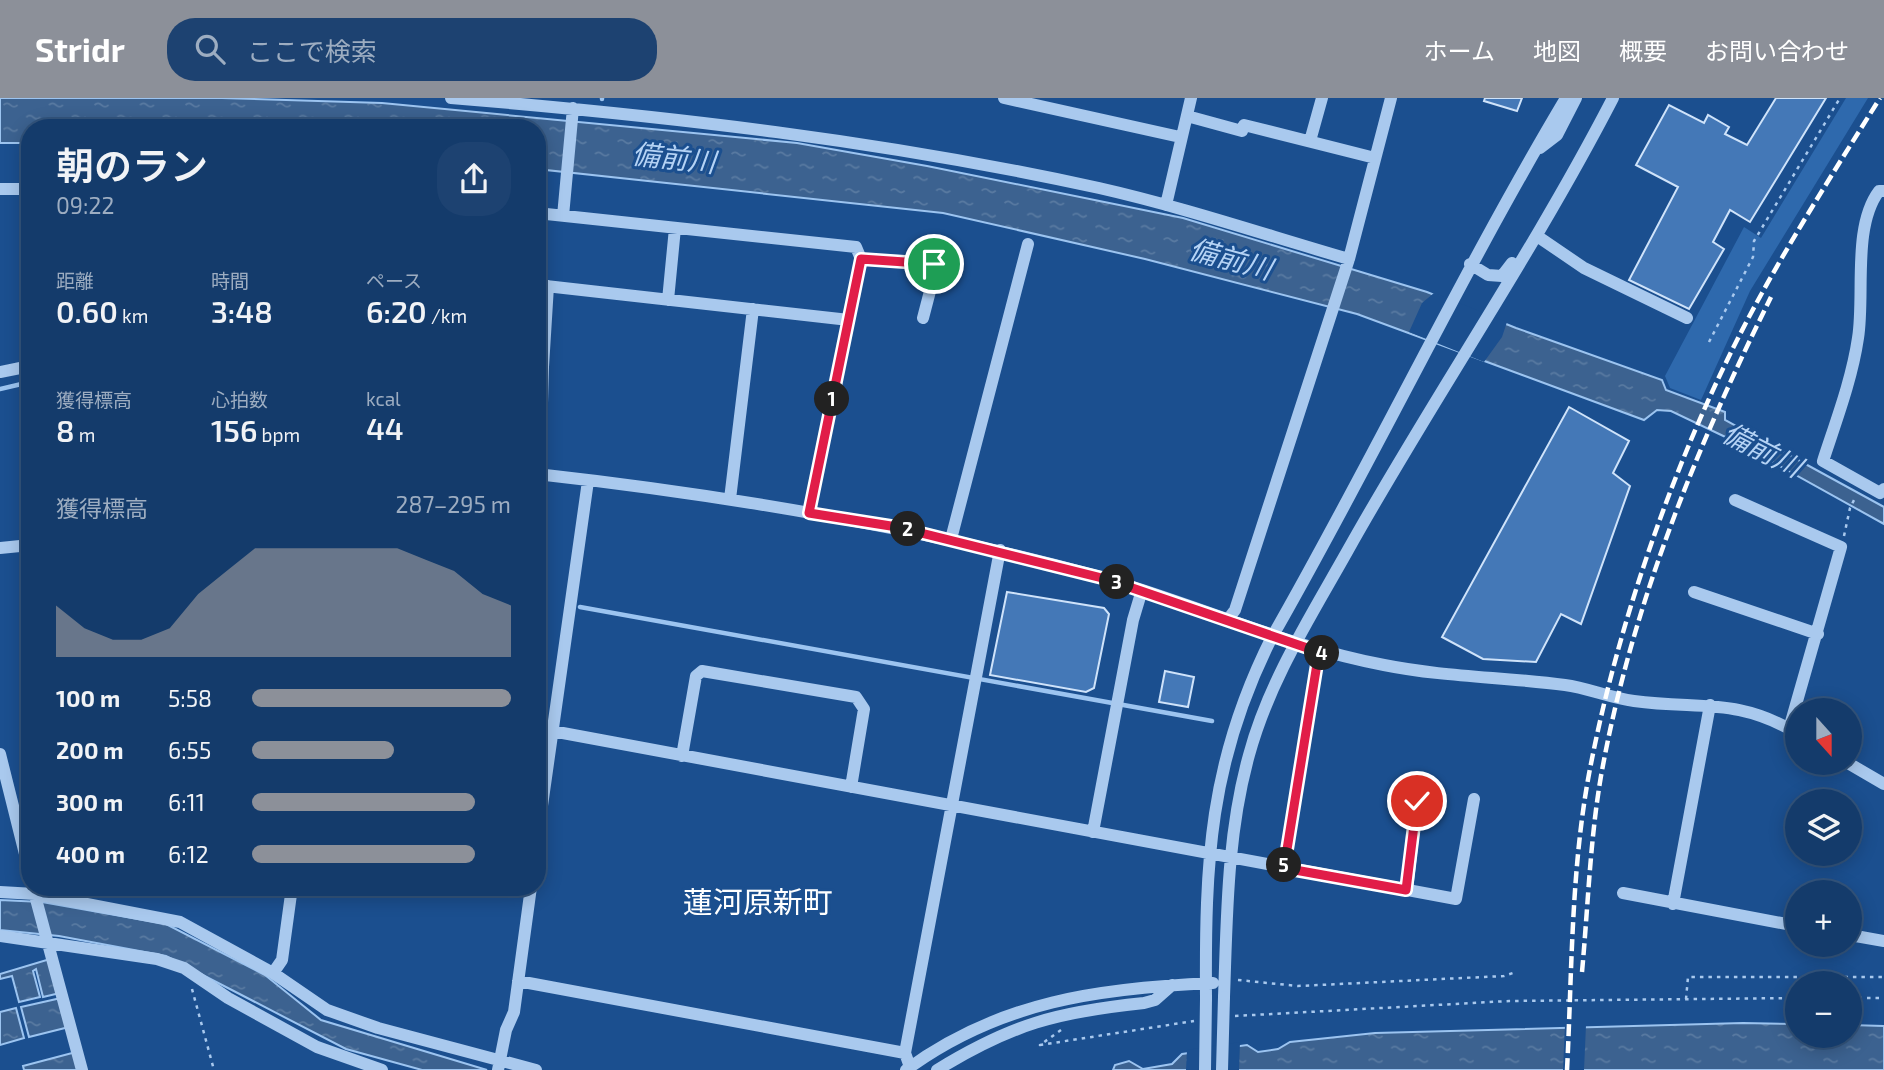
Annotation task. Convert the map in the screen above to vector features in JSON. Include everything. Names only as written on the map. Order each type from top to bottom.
[{"type":"street","points":[[451,98],[824,137],[1000,168],[1167,205],[1347,261]]},
{"type":"street","points":[[1004,98],[1180,137]]},
{"type":"street","points":[[1167,205],[1180,137],[1191,98]]},
{"type":"street","points":[[1310,141],[1322,98]]},
{"type":"street","points":[[1229,618],[1235,610],[1330,317],[1391,98]]},
{"type":"street","points":[[1205,1070],[1208,854],[1227,749],[1248,687],[1272,637],[1433,341],[1471,264],[1566,98]]},
{"type":"street","points":[[1534,152],[1557,135],[1576,98]]},
{"type":"street","points":[[1222,1070],[1229,859],[1249,753],[1295,644],[1396,464],[1537,236],[1613,98]]},
{"type":"street","points":[[563,216],[572,111]]},
{"type":"street","points":[[1187,116],[1242,131],[1244,125],[1376,158]]},
{"type":"street","points":[[0,188],[21,189]]},
{"type":"street","points":[[1884,191],[1879,191],[1871,202],[1862,257],[1858,338],[1823,461],[1881,493],[1884,489]]},
{"type":"street","points":[[546,215],[856,247],[861,259],[809,513]]},
{"type":"street","points":[[668,299],[675,228]]},
{"type":"street","points":[[1471,264],[1488,275],[1502,276],[1530,237],[1537,236],[1584,268],[1687,318]]},
{"type":"street","points":[[951,539],[1028,244]]},
{"type":"street","points":[[861,259],[934,264],[935,272],[923,318]]},
{"type":"street","points":[[546,286],[849,320]]},
{"type":"street","points":[[730,499],[754,309]]},
{"type":"street","points":[[0,372],[21,368]]},
{"type":"street","points":[[546,475],[730,499],[1000,550],[1142,590],[1229,618],[1272,637],[1322,653],[1438,673],[1568,685],[1636,702],[1710,705],[1749,710],[1785,727]]},
{"type":"street","points":[[546,775],[588,481]]},
{"type":"street","points":[[1735,500],[1841,547],[1802,698]]},
{"type":"street","points":[[0,548],[21,546]]},
{"type":"street","points":[[1000,550],[905,1053],[908,1069],[963,1035],[1036,1004],[1094,993],[1224,982]]},
{"type":"street","points":[[1093,832],[1133,620],[1142,590]]},
{"type":"street","points":[[1694,592],[1818,634]]},
{"type":"street","points":[[1284,868],[1317,664],[1322,653]]},
{"type":"street","points":[[682,756],[696,676],[702,671],[856,697],[864,709],[850,787]]},
{"type":"street","points":[[1673,904],[1710,705]]},
{"type":"street","points":[[552,731],[1229,859],[1456,899],[1474,799]]},
{"type":"street","points":[[0,754],[21,838]]},
{"type":"street","points":[[1862,772],[1884,785]]},
{"type":"street","points":[[1406,890],[1417,801]]},
{"type":"street","points":[[0,892],[21,891]]},
{"type":"street","points":[[1623,893],[1785,924]]},
{"type":"street","points":[[36,896],[82,1070]]},
{"type":"street","points":[[61,896],[180,922],[273,973],[327,1010],[498,1067],[536,1070]]},
{"type":"street","points":[[273,973],[282,960],[291,896]]},
{"type":"street","points":[[498,1067],[513,1012],[530,896]]},
{"type":"street","points":[[0,936],[157,959],[190,972],[228,998],[317,1047],[382,1070]]},
{"type":"street","points":[[1862,937],[1884,941]]},
{"type":"street","points":[[518,981],[905,1053]]},
{"type":"street","points":[[937,1070],[984,1043],[1051,1016],[1144,1003],[1155,1000],[1172,985]]},
{"type":"path","points":[[1709,342],[1753,257],[1754,242],[1839,98]]},
{"type":"path","points":[[1841,547],[1850,508],[1860,489]]},
{"type":"path","points":[[190,972],[214,1070]]},
{"type":"path","points":[[1224,982],[1247,979],[1298,986],[1504,976],[1516,972]]},
{"type":"path","points":[[1686,999],[1688,977],[1884,977]]},
{"type":"path","points":[[1234,1016],[1274,1011],[1496,1002],[1785,998]]},
{"type":"path","points":[[1862,998],[1884,998]]},
{"type":"path","points":[[1047,1038],[1040,1045],[1194,1021]]},
{"type":"shaded area","points":[[1846,98],[1868,98],[1750,291],[1701,400],[1670,388],[1665,376],[1744,227],[1761,238]]},
{"type":"water","name":"備前川","points":[[0,98],[222,98],[382,103],[797,143],[927,166],[1183,218],[1427,292],[1516,328],[1662,380],[1666,390],[1725,412],[1725,420],[1884,507],[1884,524],[1738,443],[1671,411],[1657,410],[1644,420],[1357,314],[1145,259],[943,213],[546,170],[546,119],[21,119],[21,143],[0,143]]},
{"type":"water","points":[[0,900],[42,902],[166,924],[265,975],[321,1020],[487,1070],[422,1070],[346,1049],[166,956],[59,936],[0,930]]},
{"type":"water","points":[[50,959],[60,993],[43,997],[36,969],[33,971],[40,997],[19,1002],[12,976],[0,979],[0,974]]},
{"type":"water","points":[[61,998],[69,1027],[29,1037],[21,1007]]},
{"type":"water","points":[[16,1008],[24,1038],[0,1045],[0,1012]]},
{"type":"water","points":[[1785,1024],[1785,1048],[1862,1048],[1862,1025],[1884,1026],[1884,1070],[1113,1070],[1115,1065],[1129,1061],[1143,1069],[1172,1064],[1182,1054],[1247,1045],[1258,1052],[1278,1049],[1290,1042],[1375,1033]]},
{"type":"water","points":[[76,1052],[81,1070],[24,1070],[23,1066]]},
{"type":"pier","points":[[1434,293],[1507,322],[1502,337],[1484,362],[1409,332],[1422,303]]},
{"type":"pier","points":[[1565,1025],[1586,1025],[1584,1070],[1563,1070]]},
{"type":"pier","points":[[1240,1042],[1239,1070],[1186,1070],[1187,1050]]},
{"type":"building","points":[[1485,98],[1522,98],[1517,111],[1484,101]]},
{"type":"building","points":[[1776,98],[1826,98],[1750,222],[1730,210],[1713,242],[1724,249],[1689,309],[1629,280],[1678,187],[1636,165],[1669,105],[1704,123],[1708,115],[1729,127],[1725,134],[1747,145]]},
{"type":"building","points":[[1569,407],[1629,441],[1613,473],[1630,486],[1581,624],[1561,614],[1536,662],[1483,659],[1442,637]]},
{"type":"building","points":[[1007,592],[1104,608],[1109,614],[1094,688],[1086,692],[990,675]]},
{"type":"building","points":[[1165,671],[1194,677],[1188,707],[1159,702]]},
{"type":"waterway","points":[[0,389],[21,384]]},
{"type":"waterway","points":[[580,607],[1212,721]]},
{"type":"railway","points":[[1567,1070],[1573,922],[1583,811],[1602,714],[1636,589],[1680,466],[1733,348],[1790,243],[1880,98]]},
{"type":"railway","points":[[1582,972],[1597,800],[1614,713],[1630,652],[1648,590],[1692,471],[1771,297]]},
{"type":"district","name":"蓮河原新町","points":[[758,901]]},
{"type":"route","points":[[934,264],[861,259],[809,513],[897,527],[1000,550],[1106,579],[1229,618],[1272,637],[1322,653],[1317,664],[1284,868],[1406,890],[1417,801]]}]
